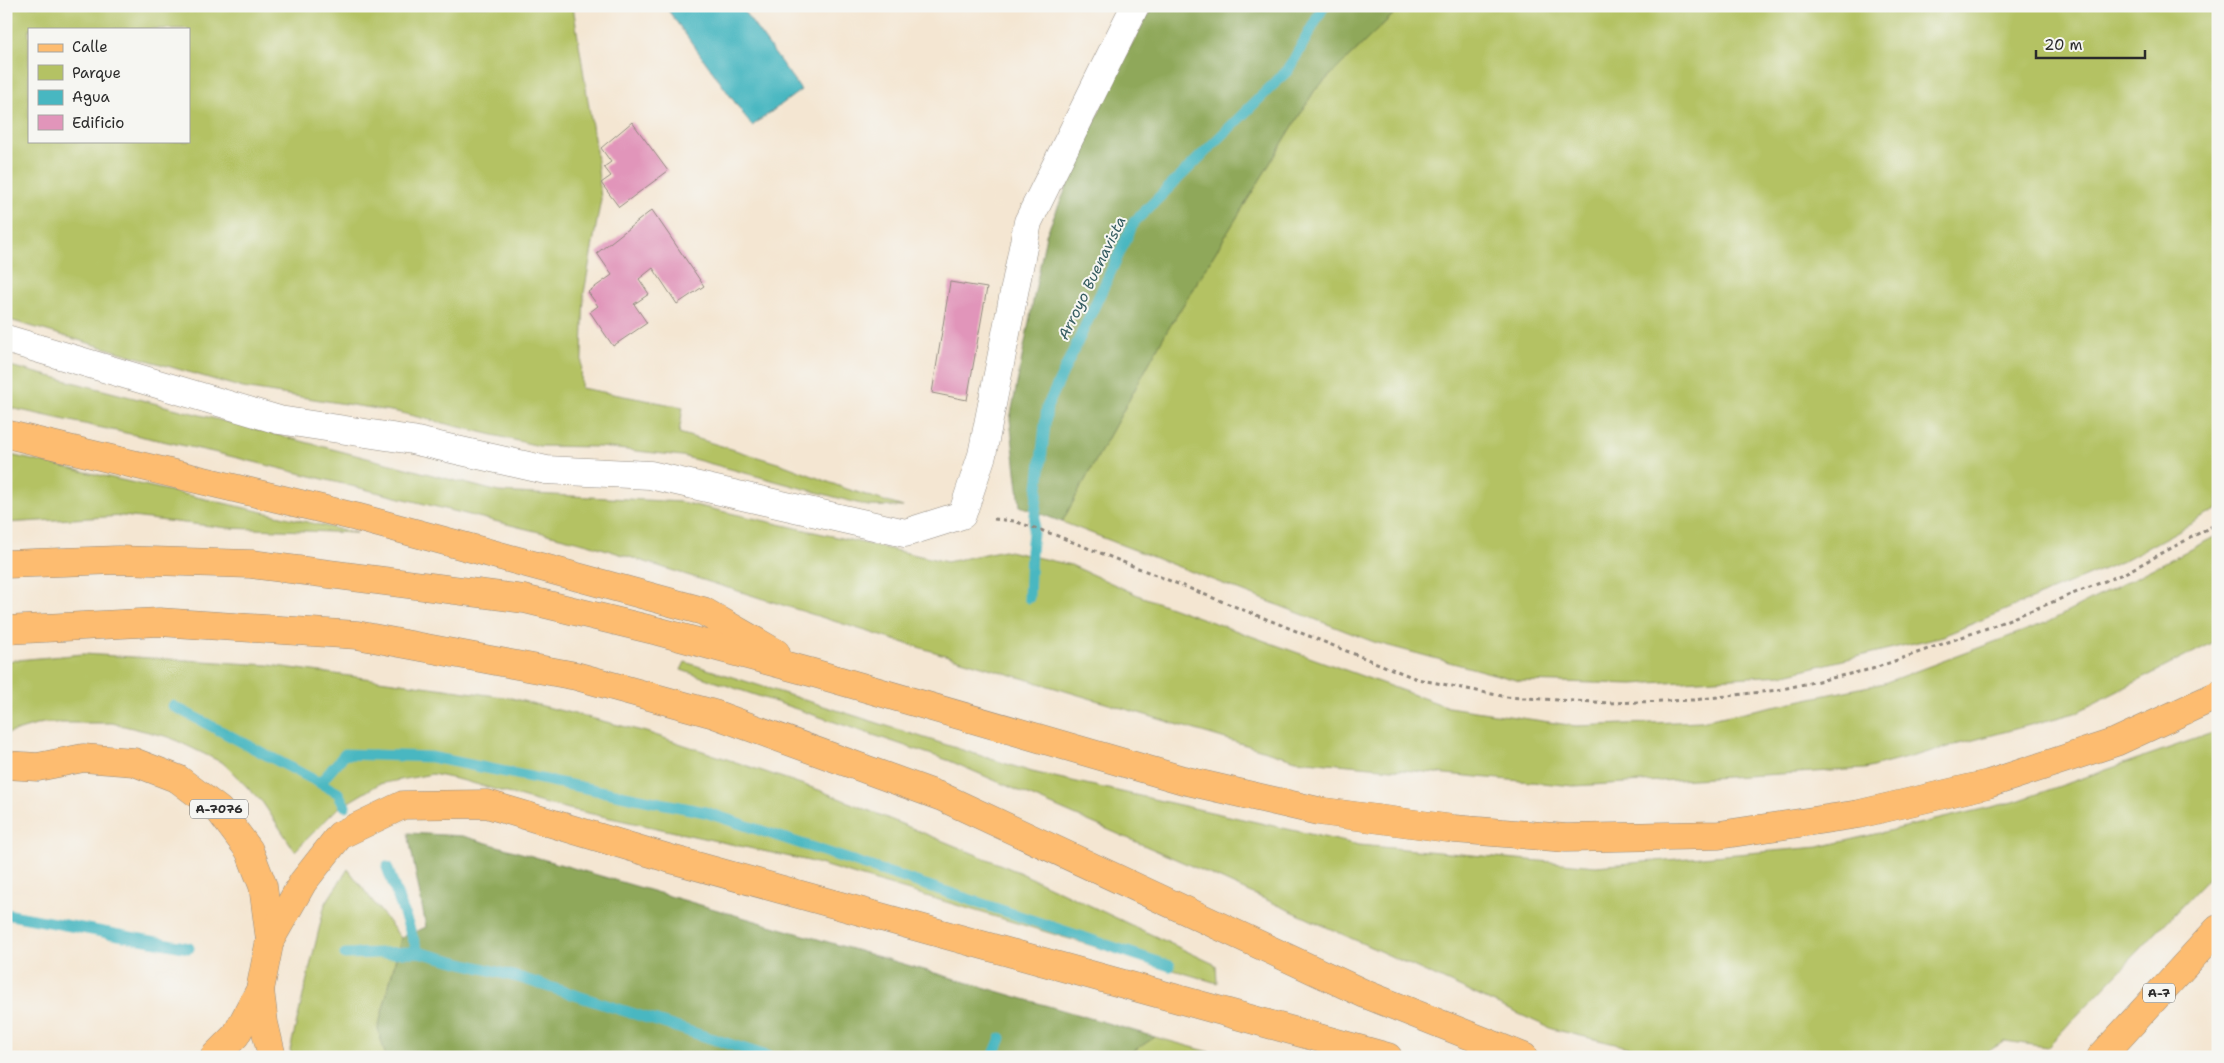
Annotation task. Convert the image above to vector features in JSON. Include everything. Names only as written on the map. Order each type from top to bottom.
[{"type":"main road","points":[[6,434],[356,517],[703,611],[810,672]]},
{"type":"main road","points":[[6,564],[118,560],[251,564],[524,599],[810,672],[1183,780],[1318,811],[1454,829],[1566,838],[1719,835],[1859,814],[1988,784],[2116,742],[2218,695]]},
{"type":"main road","points":[[6,630],[159,622],[357,636],[576,676],[714,714],[942,797],[1365,994],[1524,1057]]},
{"type":"main road","name":"A-7076","points":[[6,765],[38,767],[82,758],[134,762],[178,779],[219,810],[249,850],[263,886],[270,940],[260,990],[236,1035],[214,1057]]},
{"type":"main road","name":"A-7076","points":[[6,785],[38,767]]},
{"type":"main road","points":[[270,940],[303,882],[340,835],[403,806],[487,804],[691,865],[1388,1057]]},
{"type":"main road","name":"A-7","points":[[2101,1057],[2218,929]]},
{"type":"main road","name":"A-7076","points":[[260,990],[264,1023],[272,1057]]},
{"type":"street","points":[[6,339],[279,420],[412,440],[546,470],[650,475],[905,533],[962,515],[984,446],[1028,222],[1135,6]]},
{"type":"path","points":[[1014,521],[1055,535],[1417,679],[1507,697],[1610,704],[1693,700],[1778,690],[1872,669],[1990,626],[2125,573],[2218,522]]},
{"type":"green space","points":[[6,6],[573,6],[596,151],[601,199],[584,293],[581,388],[683,407],[679,433],[784,465],[844,488],[903,507],[868,506],[682,456],[600,447],[539,446],[397,412],[243,388],[6,319]]},
{"type":"green space","points":[[1153,6],[1402,6],[1315,90],[1164,336],[1062,522],[1020,506],[1010,419],[1046,235],[1115,75]]},
{"type":"green space","points":[[1402,6],[2218,6],[2218,509],[2123,561],[1943,636],[1781,675],[1633,684],[1520,681],[1374,642],[1062,522],[1164,336],[1315,90]]},
{"type":"green space","points":[[6,365],[499,492],[681,502],[947,562],[1004,550],[1071,565],[1140,596],[1448,707],[1576,726],[1701,721],[1884,683],[2048,622],[2218,535],[2218,640],[2075,713],[1865,769],[1574,786],[1296,760],[888,638],[588,544],[213,452],[6,407]]},
{"type":"green space","points":[[6,454],[356,533],[228,528],[123,516],[6,523]]},
{"type":"green space","points":[[83,654],[269,665],[511,698],[646,732],[819,790],[1021,873],[1216,965],[1217,983],[809,861],[546,804],[465,781],[432,774],[379,784],[337,809],[295,851],[263,803],[223,763],[169,737],[112,723],[43,723],[6,734],[6,661]]},
{"type":"green space","points":[[685,662],[1032,772],[1359,845],[1596,866],[1819,847],[2017,801],[2218,731],[2218,868],[2047,1047],[2005,1041],[1979,1057],[1670,1057],[1552,1029],[1187,864],[950,761],[681,670]]},
{"type":"green space","points":[[408,833],[463,836],[1155,1037],[1124,1057],[386,1057],[378,1029],[401,938],[426,927]]},
{"type":"green space","points":[[348,869],[401,938],[378,1029],[386,1057],[293,1057],[290,1050],[325,904]]},
{"type":"green space","points":[[1155,1037],[1228,1057],[1124,1057]]},
{"type":"water","points":[[665,6],[740,6],[801,90],[752,126]]},
{"type":"building","points":[[632,122],[668,171],[619,207],[601,183],[611,176],[604,167],[611,162],[601,148]]},
{"type":"building","points":[[652,210],[704,286],[677,304],[653,268],[639,279],[649,294],[634,304],[647,323],[613,346],[590,312],[598,306],[588,292],[612,275],[597,253]]},
{"type":"building","points":[[950,282],[987,288],[967,400],[932,393]]},
{"type":"waterway","name":"Arroyo Buenavista","points":[[1029,598],[1031,551],[1047,407],[1134,222],[1288,70],[1324,6]]},
{"type":"waterway","points":[[173,706],[338,793],[345,806]]},
{"type":"waterway","points":[[320,783],[345,754],[431,757],[705,812],[1170,966]]},
{"type":"waterway","points":[[387,867],[418,952]]},
{"type":"waterway","points":[[6,914],[189,948]]},
{"type":"waterway","points":[[345,954],[418,952],[521,978],[770,1057]]},
{"type":"waterway","name":"Arroyo Buenavista","points":[[993,1057],[1001,1038]]}]
